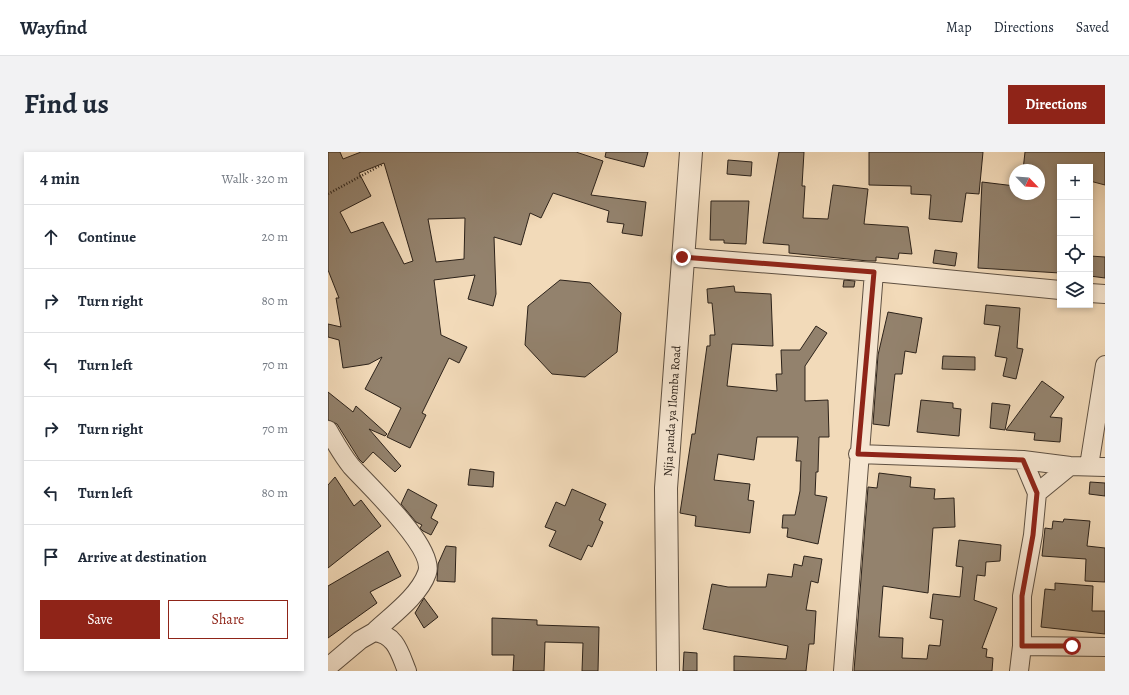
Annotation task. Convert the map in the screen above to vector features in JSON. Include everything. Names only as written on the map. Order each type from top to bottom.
[{"type":"street","name":"Njia panda ya Ilomba Road","points":[[668,671],[666,488],[691,152]]},
{"type":"street","points":[[682,257],[874,272],[1057,290]]},
{"type":"street","points":[[843,671],[858,454],[874,272]]},
{"type":"street","points":[[1093,293],[1105,294]]},
{"type":"street","points":[[858,454],[1023,460],[1070,466],[1097,467],[1105,365]]},
{"type":"street","points":[[328,430],[351,466],[390,506],[424,550],[428,563],[428,572],[422,583],[406,603],[374,632],[360,640],[328,667]]},
{"type":"street","points":[[1019,671],[1022,646],[1022,596],[1033,535],[1037,493],[1023,460]]},
{"type":"street","points":[[1037,493],[1070,466]]},
{"type":"street","points":[[374,632],[388,635],[397,646],[408,671]]},
{"type":"street","points":[[1022,646],[1105,647]]},
{"type":"path","points":[[328,194],[382,164]]},
{"type":"building","points":[[328,152],[340,152],[343,159],[361,152],[576,152],[603,161],[591,195],[646,202],[642,236],[622,233],[624,224],[607,222],[609,211],[553,193],[541,218],[530,213],[521,245],[494,237],[496,294],[493,306],[468,299],[475,275],[434,280],[441,335],[467,347],[459,363],[449,358],[422,413],[426,415],[410,448],[387,437],[401,408],[365,389],[382,357],[369,364],[343,368],[339,340],[328,337],[328,324],[341,327],[336,298],[339,298],[328,270]],"holes":[[[384,163],[413,261],[404,264],[383,222],[351,233],[340,212],[371,196],[359,173]],[[465,218],[464,259],[436,262],[428,219]]]},
{"type":"building","points":[[606,152],[648,152],[644,167],[605,157]]},
{"type":"building","points":[[779,152],[804,152],[802,186],[805,186],[803,218],[828,219],[833,185],[868,189],[864,224],[908,227],[912,254],[899,253],[898,259],[876,257],[876,261],[868,261],[789,253],[789,245],[763,243]]},
{"type":"building","points":[[869,152],[983,152],[979,194],[966,193],[962,222],[929,219],[931,195],[911,194],[911,186],[869,185]]},
{"type":"building","points":[[1025,152],[1105,152],[1105,185],[1093,182],[1093,164],[1057,164],[1057,273],[978,268],[982,182],[1009,185],[1009,200],[1045,200],[1045,164],[1024,164]]},
{"type":"building","points":[[728,160],[752,162],[751,176],[727,174]]},
{"type":"building","points":[[711,201],[749,201],[746,244],[724,243],[724,240],[710,240]]},
{"type":"building","points":[[935,250],[957,253],[955,266],[933,263]]},
{"type":"building","points":[[1093,256],[1105,257],[1105,278],[1093,276]]},
{"type":"building","points":[[560,280],[590,283],[621,313],[617,352],[585,377],[552,374],[525,345],[528,306]]},
{"type":"building","points":[[844,280],[855,281],[854,287],[843,287]]},
{"type":"building","points":[[734,286],[735,292],[771,294],[773,346],[732,344],[727,386],[777,391],[776,374],[782,374],[781,350],[800,350],[816,326],[827,333],[805,366],[805,401],[828,400],[829,437],[819,437],[818,472],[816,472],[815,495],[827,497],[818,544],[787,537],[788,528],[782,528],[783,515],[795,515],[800,491],[801,461],[796,461],[798,437],[757,437],[754,460],[718,454],[714,480],[750,484],[748,500],[754,501],[750,533],[695,526],[696,516],[680,513],[692,434],[695,434],[707,346],[710,346],[710,335],[715,335],[712,303],[708,303],[707,289]]},
{"type":"building","points":[[986,305],[1020,308],[1017,348],[1023,349],[1016,379],[1003,376],[1007,358],[995,356],[1000,326],[984,324]]},
{"type":"building","points":[[888,312],[922,318],[916,353],[905,351],[902,374],[895,374],[889,426],[873,424],[878,355]]},
{"type":"building","points":[[943,356],[975,357],[975,370],[942,369]]},
{"type":"building","points":[[1042,381],[1064,397],[1050,417],[1062,418],[1060,442],[1034,440],[1035,433],[1006,430]]},
{"type":"building","points":[[328,392],[353,412],[356,406],[387,434],[385,436],[369,429],[401,466],[395,472],[373,452],[363,463],[359,459],[337,424],[328,420]]},
{"type":"building","points":[[921,400],[953,403],[953,408],[961,409],[959,436],[917,432]]},
{"type":"building","points":[[992,403],[1010,405],[1005,430],[990,428]]},
{"type":"building","points":[[470,469],[494,472],[493,487],[468,485]]},
{"type":"building","points":[[879,473],[911,477],[910,487],[935,489],[934,499],[954,498],[955,527],[933,528],[928,593],[883,586],[879,637],[903,638],[902,658],[927,659],[929,645],[940,646],[943,620],[930,618],[933,594],[960,597],[963,567],[956,566],[959,540],[1001,545],[1000,561],[986,562],[985,576],[977,575],[974,600],[997,608],[982,648],[987,649],[986,657],[993,658],[992,671],[854,671],[868,487],[877,488]]},
{"type":"building","points":[[335,477],[354,506],[361,500],[381,526],[328,568],[328,485]]},
{"type":"building","points":[[1090,482],[1105,483],[1105,496],[1089,494]]},
{"type":"building","points":[[408,489],[437,505],[431,518],[438,522],[431,535],[420,528],[422,525],[416,522],[401,504]]},
{"type":"building","points":[[572,489],[606,504],[599,520],[603,522],[592,547],[588,545],[581,560],[549,546],[556,531],[545,527],[556,502],[565,506]]},
{"type":"building","points":[[1064,519],[1090,521],[1087,546],[1105,548],[1105,582],[1085,581],[1086,559],[1042,556],[1045,528],[1052,529],[1053,521],[1063,522]]},
{"type":"building","points":[[446,546],[456,547],[455,582],[437,581],[438,564]]},
{"type":"building","points":[[388,551],[401,576],[370,592],[377,603],[328,638],[328,586]]},
{"type":"building","points":[[804,556],[822,559],[818,583],[811,581],[806,610],[816,611],[814,644],[809,644],[806,671],[734,671],[734,656],[786,659],[788,646],[703,629],[712,584],[728,587],[766,587],[768,574],[792,577],[794,564],[802,566]]},
{"type":"building","points":[[1055,583],[1093,586],[1092,611],[1105,611],[1105,634],[1041,627],[1045,589],[1055,590]]},
{"type":"building","points":[[424,598],[438,617],[424,628],[415,613]]},
{"type":"building","points":[[492,618],[537,620],[537,625],[599,627],[598,671],[582,671],[583,643],[545,642],[544,671],[513,671],[514,655],[492,655]]},
{"type":"building","points":[[684,652],[697,653],[697,671],[683,671]]},
{"type":"route","points":[[682,257],[874,272],[858,454],[1023,460],[1037,493],[1033,535],[1022,596],[1022,646],[1072,646]]}]
